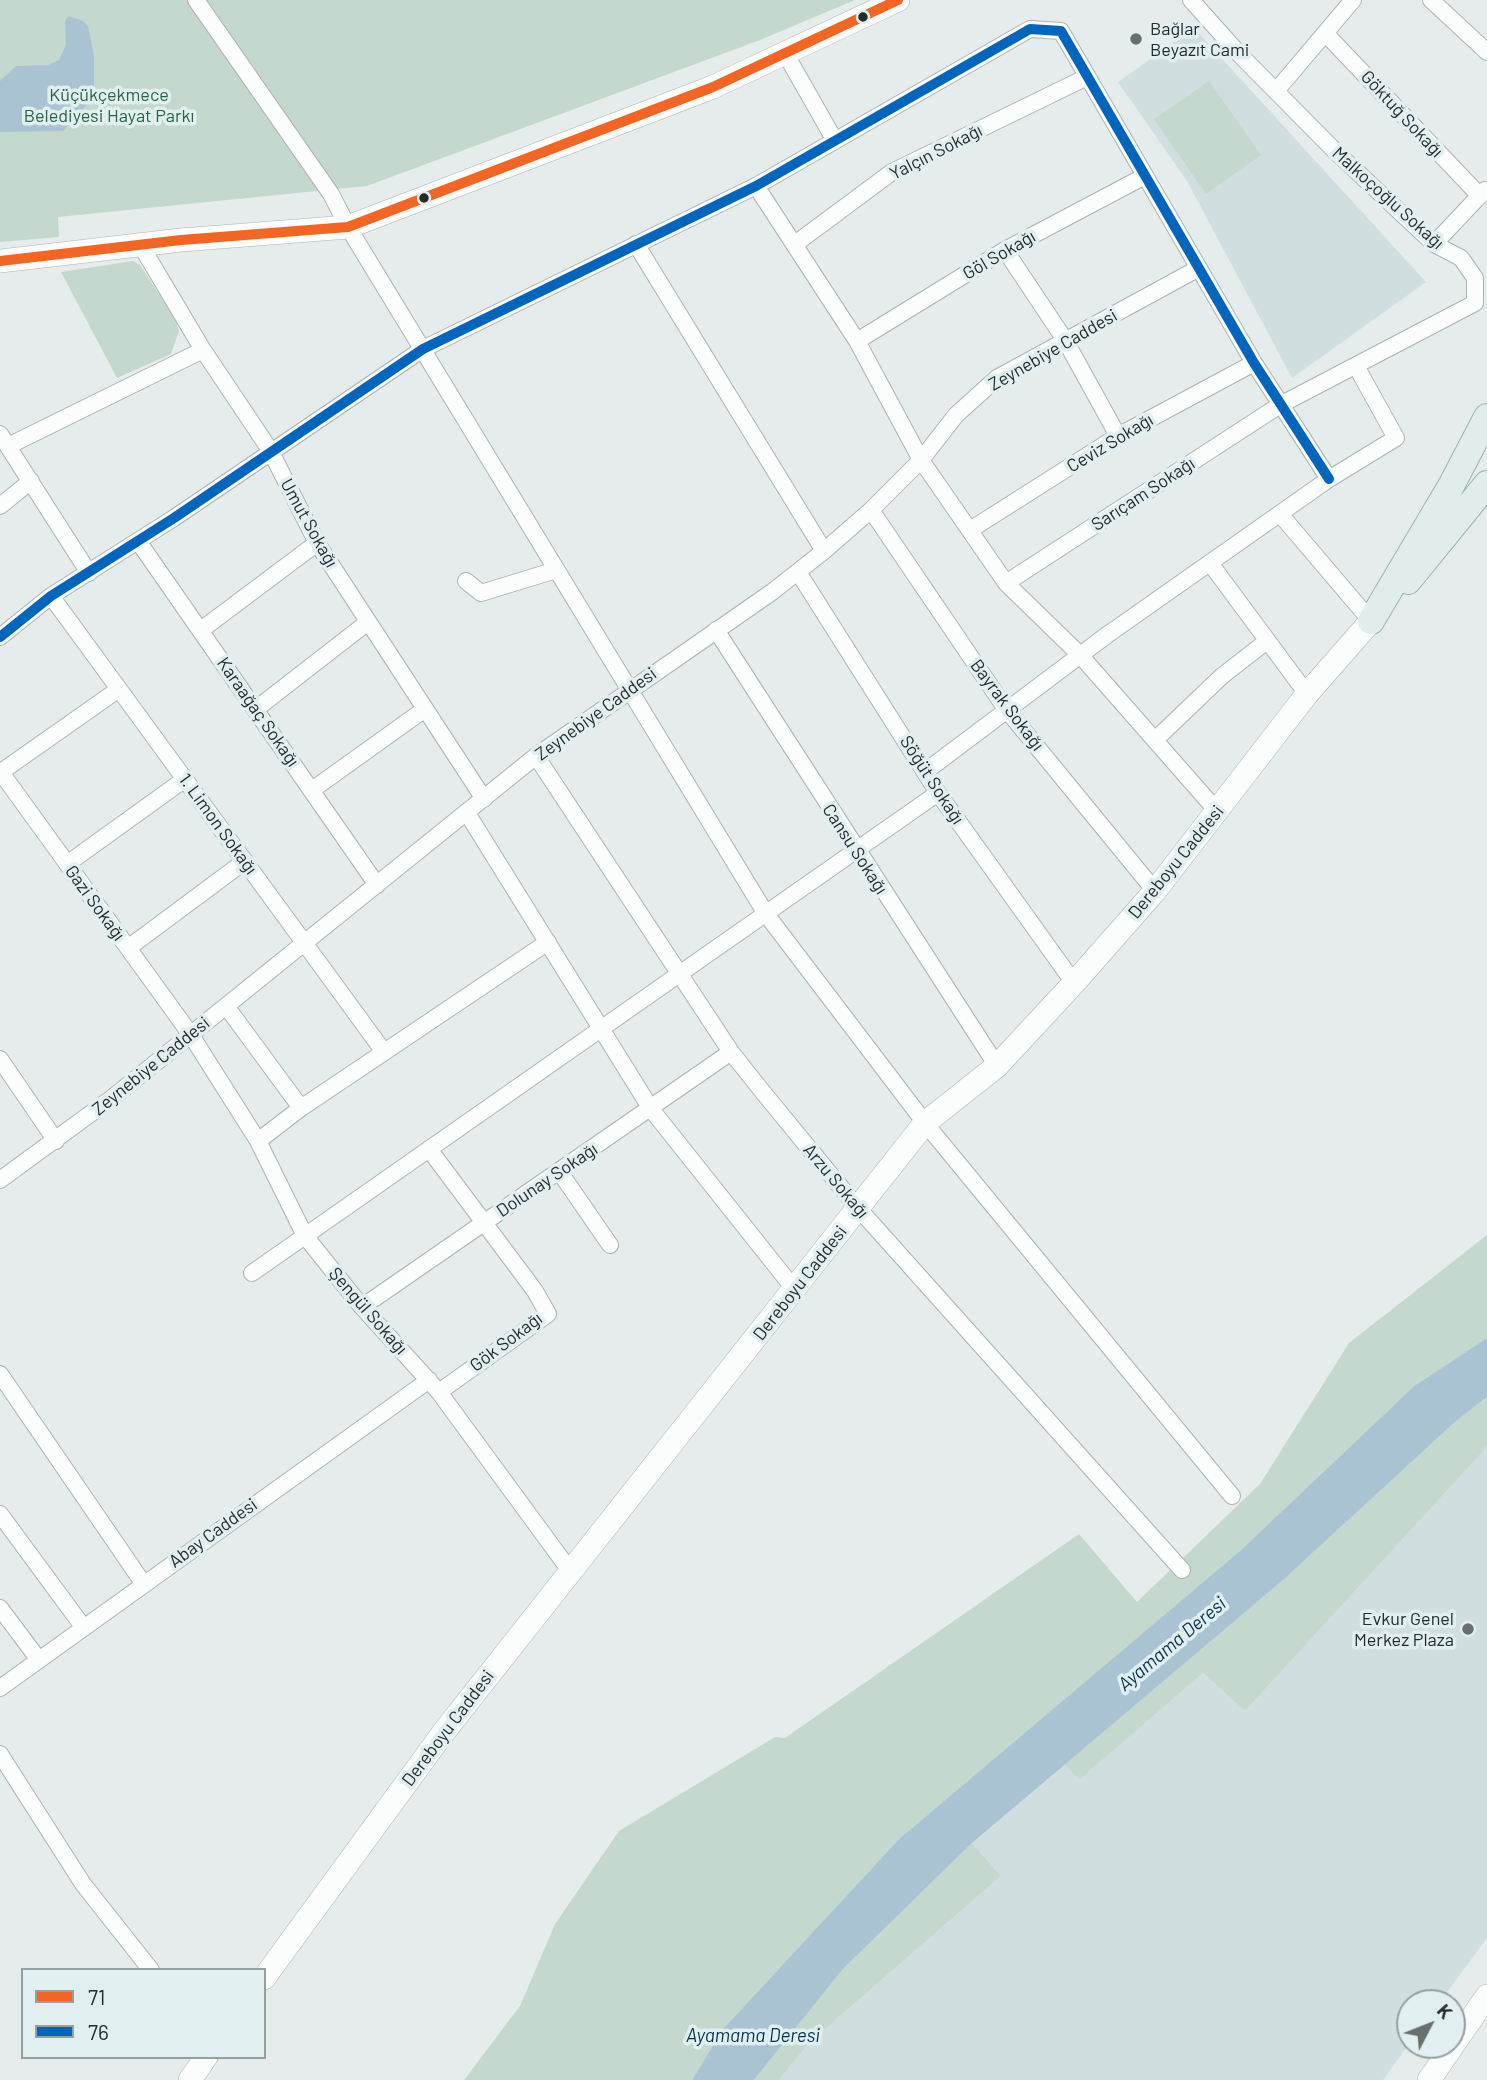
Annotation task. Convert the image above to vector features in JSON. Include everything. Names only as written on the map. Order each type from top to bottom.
[{"type":"main road","points":[[0,261],[140,244],[348,227],[713,87],[898,0]]},
{"type":"main road","points":[[1371,621],[1451,486],[1487,417]]},
{"type":"main road","points":[[1371,621],[1425,563],[1487,484]]},
{"type":"main road","name":"Dereboyu Caddesi","points":[[266,1975],[443,1733],[925,1122],[997,1066],[1074,984],[1155,891],[1307,694],[1371,621]]},
{"type":"main road","points":[[1429,2080],[1487,1996]]},
{"type":"main road","points":[[190,2080],[205,2059]]},
{"type":"street","points":[[196,0],[331,194],[348,227],[766,914],[925,1122],[1211,1467],[1232,1496]]},
{"type":"street","points":[[1276,91],[1353,0]]},
{"type":"street","points":[[1432,0],[1487,52]]},
{"type":"street","name":"Malkoçoğlu Sokağı","points":[[1199,3],[1276,91],[1434,244],[1461,258],[1475,278],[1475,303],[1280,405]]},
{"type":"street","points":[[0,637],[51,596],[138,541],[422,349],[756,186],[1030,29],[1061,31],[1254,363],[1329,480]]},
{"type":"street","name":"Göktuğ Sokağı","points":[[1325,33],[1483,192]]},
{"type":"street","points":[[785,53],[834,139]]},
{"type":"street","name":"Yalçın Sokağı","points":[[794,244],[892,172],[1087,77]]},
{"type":"street","name":"Göl Sokağı","points":[[857,341],[1005,250],[1145,176]]},
{"type":"street","points":[[756,186],[857,341],[920,460],[1006,583],[1080,655],[1217,811]]},
{"type":"street","points":[[1434,244],[1483,192]]},
{"type":"street","name":"Umut Sokağı","points":[[140,244],[270,450],[317,543],[484,799]]},
{"type":"street","points":[[636,244],[824,551]]},
{"type":"street","points":[[1005,250],[1065,340],[1118,436]]},
{"type":"street","name":"Zeynebiye Caddesi","points":[[0,1180],[56,1141],[191,1035],[536,756],[798,572],[871,510],[920,460],[956,415],[997,378],[1199,268]]},
{"type":"street","points":[[89,573],[4,440],[204,349]]},
{"type":"street","name":"Ceviz Sokağı","points":[[970,530],[1118,436],[1254,363]]},
{"type":"street","points":[[926,771],[1080,655],[1329,480],[1396,438],[1356,366]]},
{"type":"street","name":"Sarıçam Sokağı","points":[[1006,583],[1280,405]]},
{"type":"street","points":[[0,506],[31,481]]},
{"type":"street","name":"Bayrak Sokağı","points":[[871,510],[1006,709],[1155,891]]},
{"type":"street","points":[[1280,514],[1371,621]]},
{"type":"street","name":"Karaağaç Sokağı","points":[[138,541],[377,885]]},
{"type":"street","points":[[201,629],[317,543]]},
{"type":"street","points":[[1210,563],[1307,694]]},
{"type":"street","points":[[466,581],[481,593],[556,570]]},
{"type":"street","name":"Söğüt Sokağı","points":[[798,572],[939,793],[1074,984]]},
{"type":"street","name":"1. Limon Sokağı","points":[[51,596],[384,1052]]},
{"type":"street","points":[[256,709],[368,622]]},
{"type":"street","name":"Cansu Sokağı","points":[[716,630],[855,851],[997,1066]]},
{"type":"street","points":[[1155,740],[1222,676],[1267,641]]},
{"type":"street","points":[[1,771],[119,689]]},
{"type":"street","points":[[312,790],[425,709]]},
{"type":"street","name":"Arzu Sokağı","points":[[536,756],[731,1052],[858,1208],[1182,1570]]},
{"type":"street","name":"Gazi Sokağı","points":[[1,771],[191,1035]]},
{"type":"street","points":[[67,864],[185,779]]},
{"type":"street","points":[[252,1273],[605,1030],[680,974],[939,793]]},
{"type":"street","points":[[467,813],[605,1030],[651,1109],[795,1290]]},
{"type":"street","points":[[128,948],[245,861]]},
{"type":"street","points":[[258,1141],[301,1108],[548,942]]},
{"type":"street","points":[[226,1006],[301,1108]]},
{"type":"street","name":"Şengül Sokağı","points":[[191,1035],[258,1141],[305,1236],[362,1307],[434,1386],[571,1572]]},
{"type":"street","name":"Dolunay Sokağı","points":[[362,1307],[731,1052]]},
{"type":"street","points":[[0,1059],[56,1141]]},
{"type":"street","name":"Gök Sokağı","points":[[429,1149],[535,1291],[548,1314],[434,1386]]},
{"type":"street","points":[[559,1171],[610,1245]]},
{"type":"street","points":[[0,1374],[143,1583]]},
{"type":"street","name":"Abay Caddesi","points":[[0,1688],[143,1583],[434,1386]]},
{"type":"street","points":[[0,1514],[84,1628]]},
{"type":"street","points":[[0,1608],[39,1660]]},
{"type":"street","points":[[0,1754],[83,1884],[149,1968]]},
{"type":"shaded area","points":[[1194,28],[1426,282],[1292,378],[1187,181],[1118,82]]},
{"type":"shaded area","points":[[1487,1447],[1487,1938],[1449,1989],[1396,1989],[1396,2059],[1398,2059],[1383,2080],[779,2080],[809,2043],[1001,1876],[972,1843],[1064,1765],[1080,1778],[1203,1673],[1245,1711]]},
{"type":"green space","name":"Küçükçekmece Belediyesi Hayat Parkı","points":[[0,0],[855,0],[760,40],[367,186],[58,217],[59,237],[0,242]]},
{"type":"green space","points":[[1209,81],[1261,155],[1206,194],[1154,119]]},
{"type":"green space","points":[[133,261],[140,265],[176,320],[179,331],[171,354],[117,378],[61,272]]},
{"type":"green space","points":[[1487,1235],[1487,1338],[1414,1386],[1241,1550],[899,1839],[723,2029],[692,2080],[464,2080],[520,2006],[555,1924],[619,1831],[775,1737],[785,1738],[1079,1534],[1137,1602],[1260,1484],[1349,1343]]},
{"type":"green space","points":[[1487,1397],[1487,1447],[1245,1711],[1203,1673],[1080,1779],[1064,1765],[1282,1581],[1455,1422]]},
{"type":"green space","points":[[972,1843],[1001,1876],[809,2043],[779,2080],[754,2080],[843,1969]]},
{"type":"water","points":[[69,16],[88,26],[94,56],[94,88],[88,103],[63,131],[0,132],[0,81],[16,66],[48,65],[59,60],[66,45],[65,21]]},
{"type":"water","name":"Ayamama Deresi","points":[[1487,1338],[1487,1397],[1455,1422],[1282,1581],[972,1843],[843,1969],[754,2080],[692,2080],[723,2029],[899,1839],[1241,1550],[1414,1386]]},
{"type":"transit line","name":"71","points":[[0,261],[181,240],[348,227],[713,87],[898,0]]},
{"type":"transit line","name":"76","points":[[0,637],[51,596],[174,518],[423,349],[756,186],[1030,29],[1061,31],[1254,363],[1329,479]]},
{"type":"place","name":"Bağlar Beyazıt Cami","points":[[1136,39]]},
{"type":"place","name":"Evkur Genel Merkez Plaza","points":[[1468,1629]]}]
